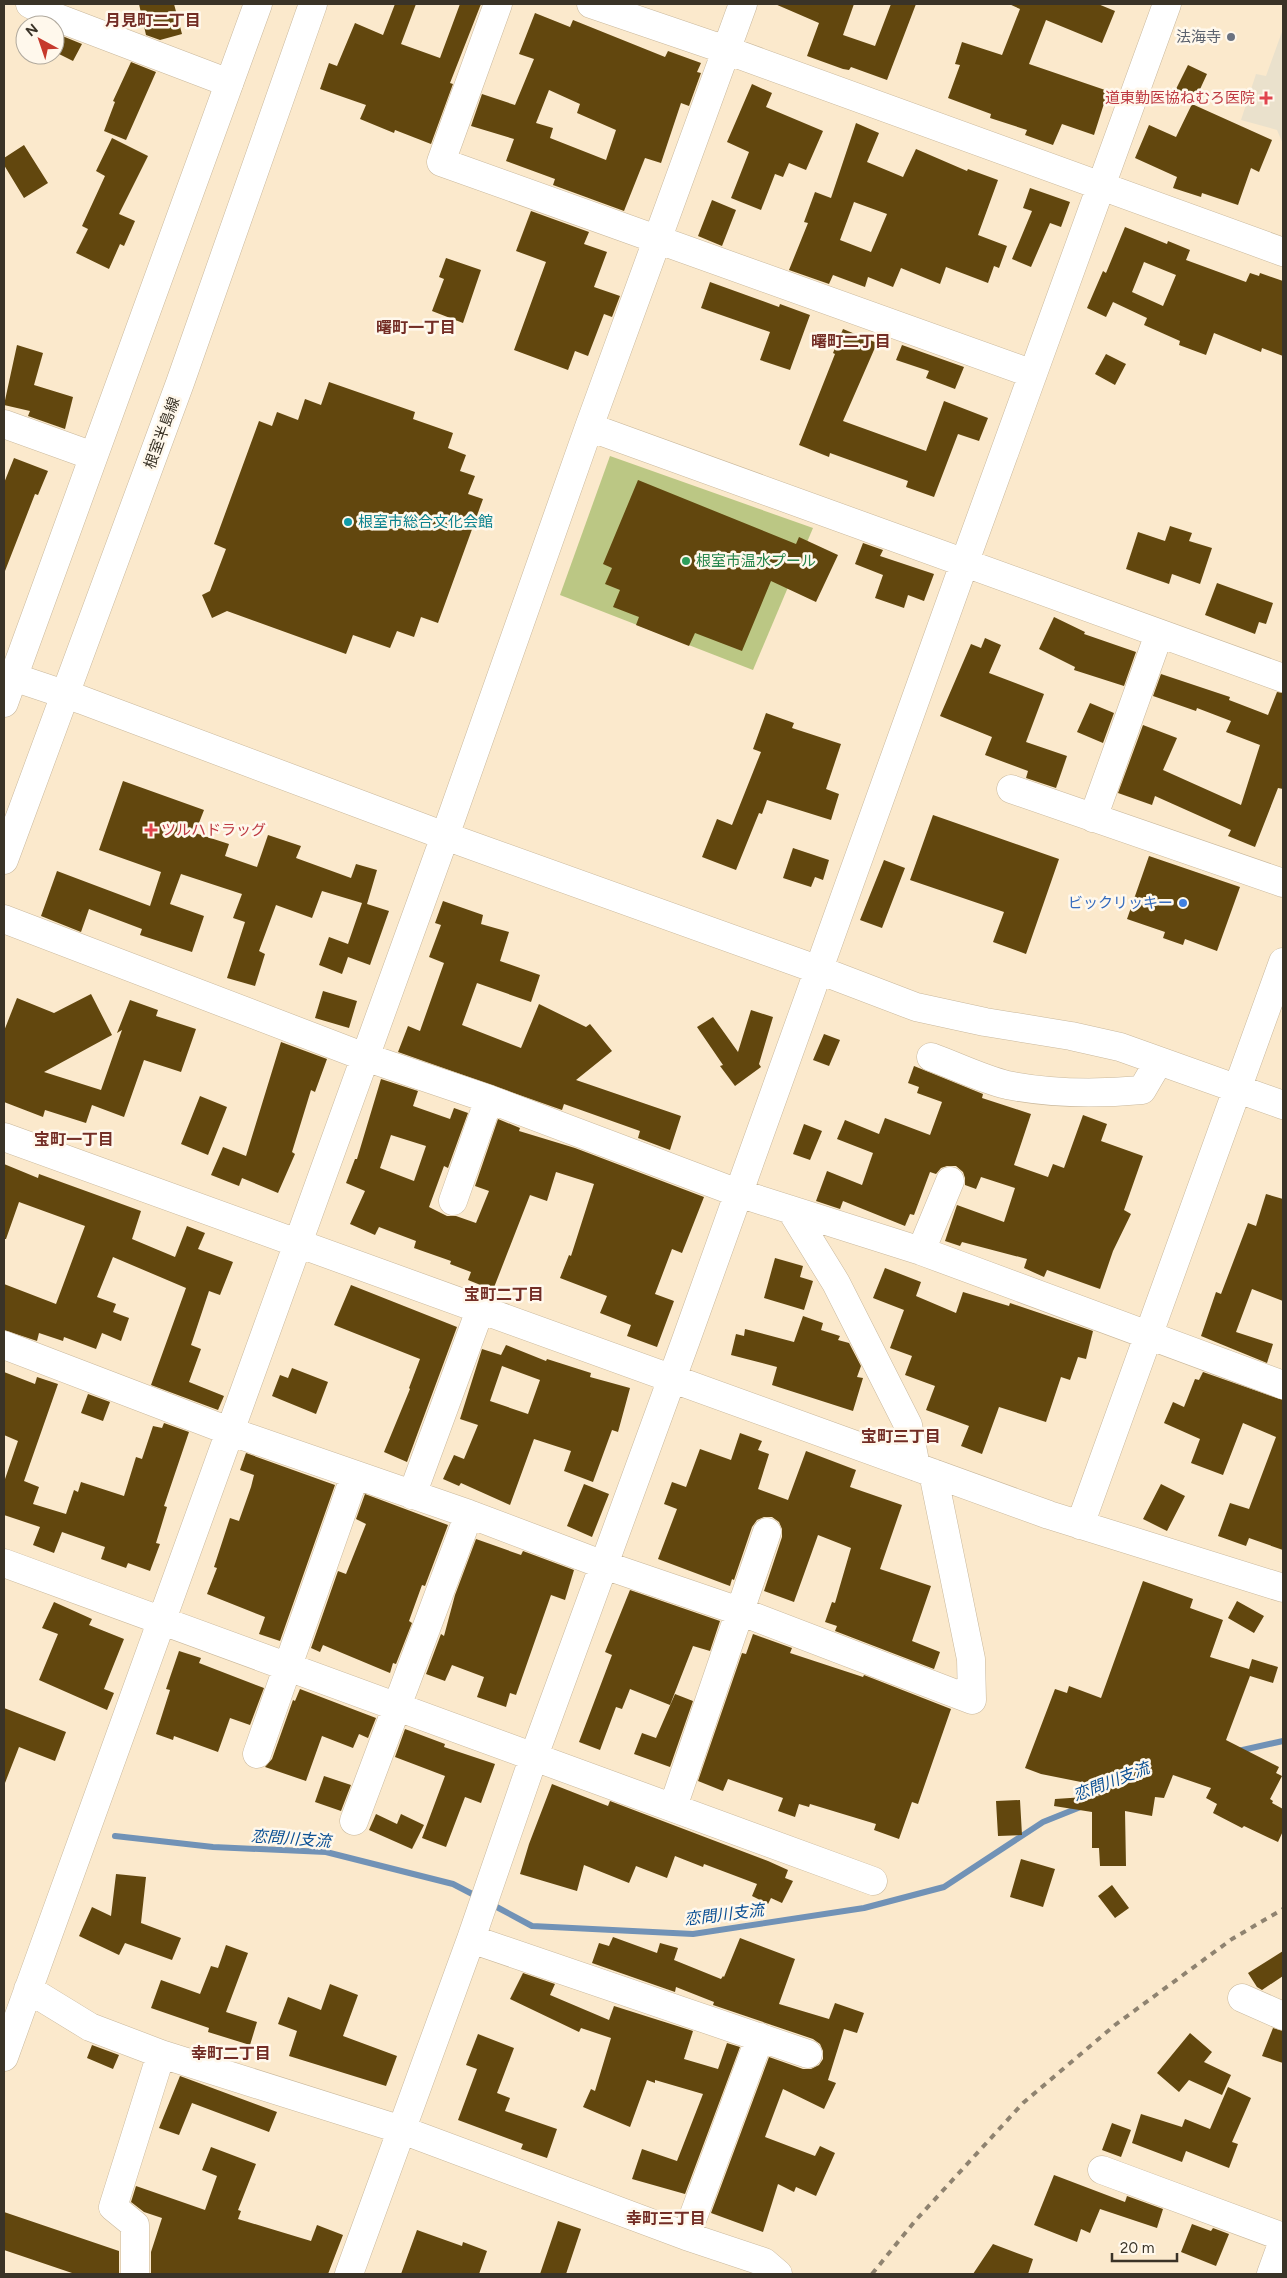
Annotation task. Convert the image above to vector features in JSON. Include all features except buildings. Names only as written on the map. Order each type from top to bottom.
[{"type":"street","points":[[30,4],[53,16],[229,83]]},
{"type":"street","points":[[4,703],[258,4]]},
{"type":"street","name":"根室半島線","points":[[4,860],[180,382],[313,4]]},
{"type":"street","points":[[498,4],[441,162],[656,241],[1033,374]]},
{"type":"street","points":[[591,4],[726,50],[1283,252]]},
{"type":"street","points":[[4,2057],[160,1620],[445,836],[589,427],[743,4]]},
{"type":"street","points":[[349,2274],[471,1939],[534,1756],[1167,4]]},
{"type":"street","points":[[4,424],[93,456]]},
{"type":"street","points":[[589,427],[1283,678]]},
{"type":"street","points":[[1093,818],[1159,634]]},
{"type":"street","points":[[13,677],[65,694],[445,836],[819,970],[916,1007],[1120,1047],[1283,1105]]},
{"type":"street","points":[[1011,788],[1283,883]]},
{"type":"street","points":[[4,919],[364,1057],[489,1099],[738,1193],[921,1251],[1283,1385]]},
{"type":"street","points":[[1080,1525],[1283,962]]},
{"type":"street","points":[[931,1058],[1006,1085],[1048,1091],[1100,1092],[1142,1090],[1159,1061]]},
{"type":"street","points":[[453,1201],[489,1099]]},
{"type":"street","points":[[4,1137],[924,1470],[1080,1525],[1283,1588]]},
{"type":"street","points":[[921,1251],[950,1181]]},
{"type":"street","points":[[4,1345],[229,1431],[469,1514],[604,1565],[739,1611],[972,1700],[971,1659],[924,1470],[908,1425],[836,1283],[791,1210]]},
{"type":"street","points":[[412,1495],[480,1310]]},
{"type":"street","points":[[257,1754],[355,1475]]},
{"type":"street","points":[[354,1821],[469,1514]]},
{"type":"street","points":[[673,1807],[767,1532]]},
{"type":"street","points":[[4,1563],[873,1881]]},
{"type":"street","points":[[471,1939],[808,2054]]},
{"type":"street","points":[[28,1989],[90,2028],[162,2054],[402,2130],[686,2236],[764,2262],[778,2274]]},
{"type":"street","points":[[1242,1998],[1283,2016]]},
{"type":"street","points":[[686,2236],[760,2037]]},
{"type":"street","points":[[135,2274],[135,2226],[113,2207],[162,2054]]},
{"type":"street","points":[[1102,2170],[1283,2237]]},
{"type":"street","points":[[1271,2274],[1283,2241]]},
{"type":"shaded area","name":"道東勤医協ねむろ医院","points":[[1283,29],[1283,144],[1277,130],[1241,120],[1256,74],[1266,76]]},
{"type":"green space","name":"根室市温水プール","points":[[610,456],[813,528],[753,670],[560,595]]},
{"type":"waterway","name":"恋問川支流","points":[[1238,1751],[1283,1741]]},
{"type":"waterway","name":"恋問川支流","points":[[491,1904],[532,1926],[693,1934],[864,1908],[944,1887],[1043,1822],[1083,1806]]},
{"type":"waterway","name":"恋問川支流","points":[[115,1836],[213,1847],[326,1852],[453,1884],[480,1898]]},
{"type":"railway","points":[[872,2274],[915,2221],[1023,2103],[1115,2025],[1232,1939],[1283,1909]]},
{"type":"place","name":"法海寺","points":[[1231,37]]},
{"type":"place","name":"道東勤医協ねむろ医院","points":[[1266,98]]},
{"type":"place","name":"根室市総合文化会館","points":[[348,522]]},
{"type":"place","name":"根室市温水プール","points":[[686,561]]},
{"type":"place","name":"ツルハドラッグ","points":[[151,830]]},
{"type":"place","name":"ビックリッキー","points":[[1183,903]]},
{"type":"district","name":"月見町二丁目","points":[[153,20]]},
{"type":"district","name":"曙町一丁目","points":[[416,327]]},
{"type":"district","name":"曙町二丁目","points":[[851,341]]},
{"type":"district","name":"宝町一丁目","points":[[74,1139]]},
{"type":"district","name":"宝町二丁目","points":[[504,1294]]},
{"type":"district","name":"宝町三丁目","points":[[901,1436]]},
{"type":"district","name":"幸町二丁目","points":[[231,2053]]},
{"type":"district","name":"幸町三丁目","points":[[666,2218]]}]
